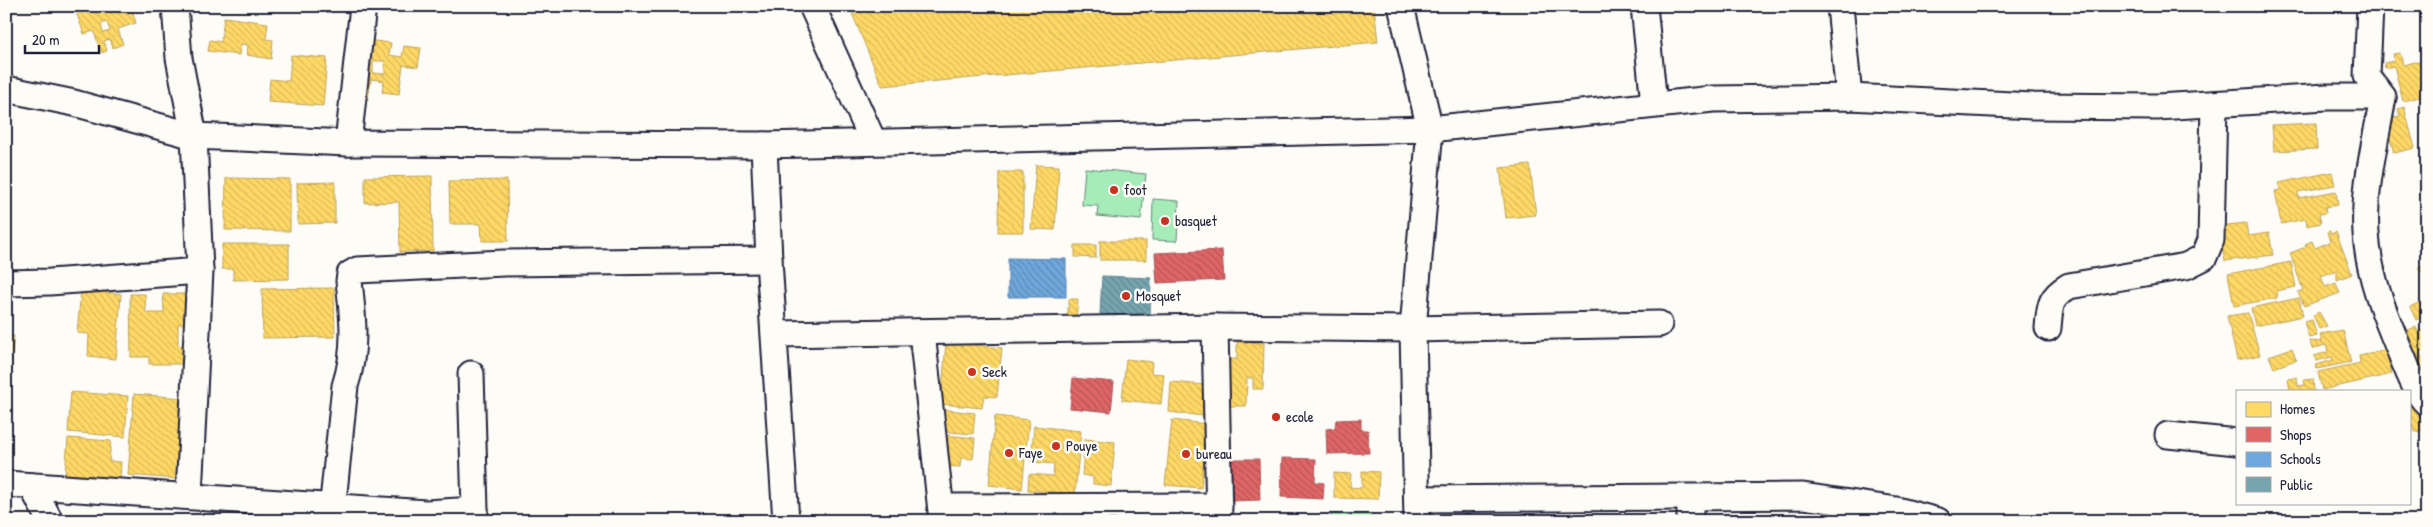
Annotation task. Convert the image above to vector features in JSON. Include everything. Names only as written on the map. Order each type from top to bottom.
[{"type":"street","points":[[175,6],[179,58],[194,136],[200,271],[189,495]]},
{"type":"street","points":[[348,143],[363,6]]},
{"type":"street","points":[[812,6],[873,141]]},
{"type":"street","points":[[1401,6],[1430,129],[1413,329],[1417,510],[1690,509],[1803,496],[1896,516],[1938,521]]},
{"type":"street","points":[[1644,6],[1654,104]]},
{"type":"street","points":[[1840,6],[1849,97]]},
{"type":"street","points":[[2370,6],[2367,76],[2383,97],[2369,180],[2366,232],[2373,275],[2385,316],[2420,403]]},
{"type":"street","points":[[6,89],[74,103],[194,136],[348,143],[764,145],[1430,129],[1713,99],[1849,97],[2033,106],[2157,107],[2327,97],[2383,97]]},
{"type":"street","points":[[2048,328],[2050,306],[2056,294],[2069,286],[2186,266],[2204,257],[2211,240],[2214,104]]},
{"type":"street","points":[[764,145],[768,260],[775,334],[786,521]]},
{"type":"street","points":[[331,513],[345,386],[351,367],[354,344],[348,281],[350,274],[357,270],[504,263],[768,260]]},
{"type":"street","points":[[6,283],[50,282],[200,271]]},
{"type":"street","points":[[775,334],[1215,327],[1413,329],[1659,324]]},
{"type":"street","points":[[922,332],[941,514],[1219,514],[1215,327]]},
{"type":"street","points":[[6,484],[189,495],[331,513],[426,517],[473,515],[471,374]]},
{"type":"street","points":[[2168,435],[2236,442]]},
{"type":"street","points":[[32,486],[50,521]]},
{"type":"green space","name":"foot","points":[[1085,168],[1146,174],[1141,220],[1097,216],[1098,206],[1082,205]]},
{"type":"green space","name":"basquet","points":[[1153,199],[1179,201],[1177,241],[1152,240]]},
{"type":"green space","points":[[1331,514],[1371,514],[1371,521],[1331,521]]},
{"type":"building: Homes","points":[[74,6],[131,6],[136,23],[118,29],[123,44],[113,48],[110,39],[104,41],[107,51],[101,53],[94,31],[84,34]],"holes":[[[107,22],[110,31],[103,33],[101,24]]]},
{"type":"building: Homes","points":[[849,6],[1374,6],[1378,42],[882,86]]},
{"type":"building: Homes","points":[[224,17],[268,23],[266,39],[273,40],[271,59],[247,55],[248,45],[241,44],[239,55],[208,51],[210,40],[221,42]]},
{"type":"building: Homes","points":[[366,40],[391,43],[389,55],[402,57],[404,46],[421,48],[418,67],[403,65],[399,94],[382,92],[384,81],[371,79],[368,99],[358,98]],"holes":[[[373,61],[385,61],[385,74],[373,73]]]},
{"type":"building: Homes","points":[[2400,53],[2403,65],[2427,59],[2427,95],[2403,101],[2394,66],[2385,68],[2384,63],[2394,61],[2393,54]]},
{"type":"building: Homes","points":[[291,55],[327,58],[323,106],[268,102],[270,79],[289,81]]},
{"type":"building: Homes","points":[[2404,107],[2415,148],[2394,153],[2383,112],[2391,110],[2394,117],[2400,116],[2398,109]]},
{"type":"building: Homes","points":[[2316,123],[2317,149],[2274,151],[2272,125]]},
{"type":"building: Homes","points":[[1036,165],[1059,166],[1055,230],[1031,229]]},
{"type":"building: Homes","points":[[1530,165],[1536,215],[1506,218],[1500,168]]},
{"type":"building: Homes","points":[[999,172],[1023,172],[1023,232],[998,232]]},
{"type":"building: Homes","points":[[2332,172],[2335,185],[2298,192],[2298,198],[2336,191],[2338,205],[2325,207],[2326,213],[2319,214],[2321,223],[2307,226],[2306,219],[2281,224],[2275,191],[2280,190],[2279,183]]},
{"type":"building: Homes","points":[[432,176],[433,251],[400,252],[399,202],[365,203],[365,177]]},
{"type":"building: Homes","points":[[226,178],[290,179],[290,231],[225,230]]},
{"type":"building: Homes","points":[[507,180],[508,241],[482,241],[481,224],[450,224],[449,181]]},
{"type":"building: Homes","points":[[335,182],[335,223],[298,224],[297,183]]},
{"type":"building: Homes","points":[[2246,223],[2248,236],[2269,233],[2273,255],[2225,261],[2218,226]]},
{"type":"building: Homes","points":[[2330,231],[2330,234],[2336,232],[2352,274],[2337,280],[2337,270],[2321,276],[2325,287],[2336,283],[2340,293],[2304,306],[2298,292],[2303,290],[2290,253],[2306,247],[2305,244],[2312,241],[2315,248],[2330,242],[2327,232]]},
{"type":"building: Homes","points":[[1100,241],[1146,241],[1146,260],[1100,260]]},
{"type":"building: Homes","points":[[222,244],[289,244],[289,279],[233,280],[233,269],[222,269]]},
{"type":"building: Homes","points":[[1075,245],[1096,245],[1096,258],[1075,257]]},
{"type":"building: Homes","points":[[2291,262],[2296,287],[2276,291],[2277,298],[2234,306],[2228,274]]},
{"type":"building: Homes","points":[[2427,264],[2427,279],[2418,268]]},
{"type":"building: Homes","points":[[334,288],[335,337],[263,338],[262,289]]},
{"type":"building: Homes","points":[[81,290],[121,294],[116,359],[88,356],[89,334],[77,333]]},
{"type":"building: Homes","points":[[130,294],[145,294],[146,313],[164,313],[163,294],[192,294],[192,324],[178,324],[178,346],[192,345],[193,364],[149,364],[149,357],[131,357]]},
{"type":"building: Homes","points":[[2299,298],[2303,316],[2255,326],[2251,308]]},
{"type":"building: Homes","points":[[1069,299],[1078,299],[1076,318],[1067,317]]},
{"type":"building: Homes","points":[[2426,299],[2427,315],[2416,320],[2410,307]]},
{"type":"building: Homes","points":[[2319,312],[2327,326],[2319,329],[2313,315]]},
{"type":"building: Homes","points":[[2248,313],[2260,355],[2237,360],[2227,316]]},
{"type":"building: Homes","points":[[2312,320],[2317,336],[2309,338],[2304,322]]},
{"type":"building: Homes","points":[[2416,327],[2418,332],[2427,327],[2427,352],[2426,350],[2420,352],[2425,364],[2427,363],[2427,392],[2398,334]]},
{"type":"building: Homes","points":[[2343,330],[2351,362],[2317,369],[2316,365],[2333,360],[2332,357],[2316,361],[2314,356],[2328,352],[2326,345],[2312,349],[2310,341],[2322,342],[2320,334]]},
{"type":"building: Homes","points":[[6,335],[14,336],[8,385],[6,385]]},
{"type":"building: Homes","name":"Seck","points":[[946,342],[1002,348],[997,397],[984,396],[982,408],[941,404]]},
{"type":"building: Homes","points":[[1237,342],[1264,343],[1263,389],[1253,389],[1253,378],[1247,378],[1246,406],[1227,406],[1227,359],[1237,359]]},
{"type":"building: Homes","points":[[2292,348],[2296,360],[2274,368],[2269,356]]},
{"type":"building: Homes","points":[[2386,350],[2392,374],[2322,390],[2318,372],[2360,363],[2359,356]]},
{"type":"building: Homes","points":[[1126,359],[1152,362],[1151,373],[1164,374],[1161,404],[1122,400]]},
{"type":"building: Homes","points":[[2297,377],[2298,386],[2305,385],[2304,380],[2313,379],[2314,390],[2290,390],[2288,379]]},
{"type":"building: Homes","points":[[1171,382],[1205,385],[1203,416],[1169,412]]},
{"type":"building: Homes","points":[[71,392],[128,396],[125,437],[68,432]]},
{"type":"building: Homes","points":[[134,394],[183,398],[177,479],[128,475]]},
{"type":"building: Homes","points":[[2410,407],[2426,407],[2427,429],[2415,432],[2412,424],[2410,424]]},
{"type":"building: Homes","points":[[940,409],[975,413],[973,434],[939,431]]},
{"type":"building: Homes","name":"Faye","points":[[995,416],[1029,420],[1022,489],[989,485]]},
{"type":"building: Homes","name":"bureau","points":[[1172,420],[1207,424],[1201,488],[1165,485]]},
{"type":"building: Homes","name":"Pouye","points":[[1034,426],[1081,431],[1075,494],[1028,490],[1029,474],[1053,476],[1054,464],[1031,462]]},
{"type":"building: Homes","points":[[945,435],[975,438],[973,459],[961,458],[960,467],[942,466]]},
{"type":"building: Homes","points":[[68,438],[111,441],[109,461],[121,462],[120,478],[65,474]]},
{"type":"building: Homes","points":[[1085,439],[1115,442],[1111,486],[1093,484],[1093,477],[1082,475]]},
{"type":"building: Homes","points":[[1362,471],[1379,472],[1378,499],[1334,498],[1334,473],[1351,474],[1350,487],[1362,488]]},
{"type":"building: Shops","points":[[1222,250],[1224,280],[1157,283],[1155,253]]},
{"type":"building: Shops","points":[[1073,378],[1114,382],[1111,412],[1070,408]]},
{"type":"building: Shops","points":[[1361,419],[1361,430],[1368,430],[1369,453],[1327,454],[1326,429],[1335,428],[1336,420]]},
{"type":"building: Shops","points":[[1282,458],[1316,459],[1315,482],[1324,483],[1323,499],[1281,497]]},
{"type":"building: Shops","points":[[1229,459],[1259,459],[1260,500],[1230,501]]},
{"type":"building: Schools","points":[[1008,258],[1066,259],[1066,297],[1008,297]]},
{"type":"building: Public","name":"Mosquet","points":[[1102,276],[1151,278],[1150,316],[1100,314]]},
{"type":"place","name":"foot","points":[[1114,190]]},
{"type":"place","name":"basquet","points":[[1165,221]]},
{"type":"place","name":"Mosquet","points":[[1126,296]]},
{"type":"place","name":"Seck","points":[[972,372]]},
{"type":"place","name":"ecole","points":[[1276,417]]},
{"type":"place","name":"Pouye","points":[[1056,446]]},
{"type":"place","name":"Faye","points":[[1009,453]]},
{"type":"place","name":"bureau","points":[[1186,454]]}]
